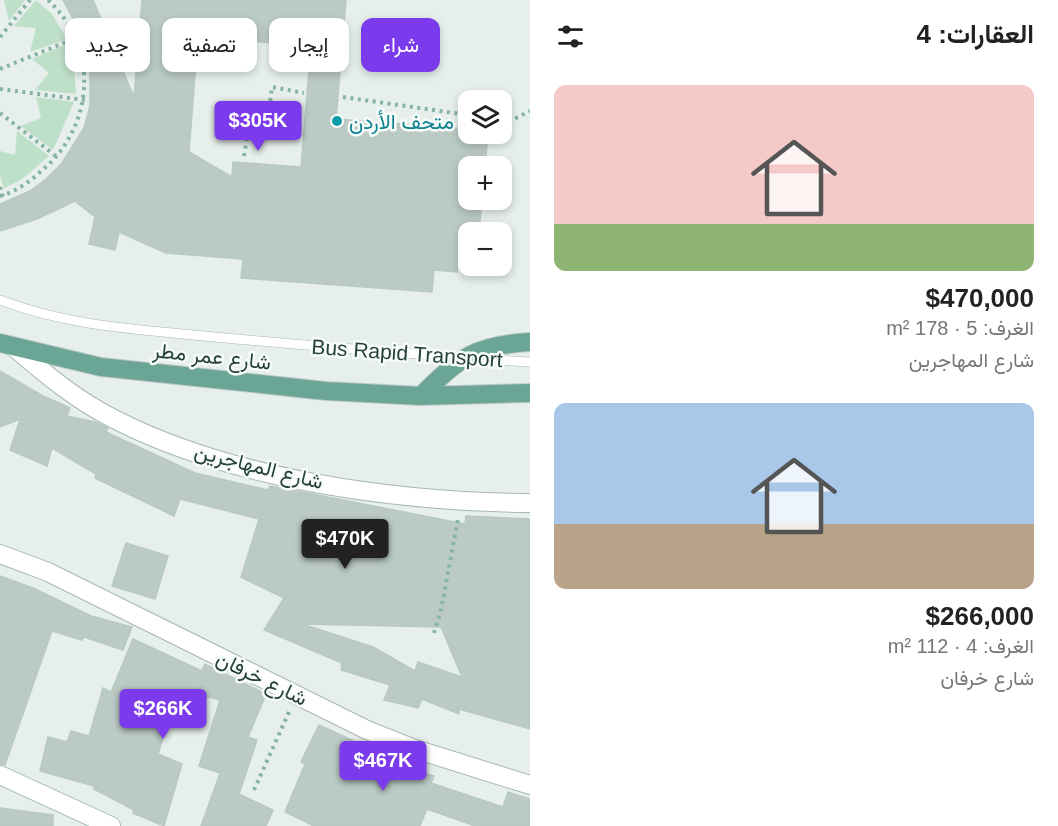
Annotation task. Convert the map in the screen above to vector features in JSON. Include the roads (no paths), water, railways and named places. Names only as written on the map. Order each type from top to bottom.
[{"type":"main road","points":[[422,396],[463,358],[481,348],[499,343],[530,342]]},
{"type":"main road","name":"شارع عمر مطر","points":[[8,346],[101,367],[326,391],[422,396],[530,393]]},
{"type":"street","name":"شارع المهاجرين","points":[[8,346],[63,387],[115,420],[222,460],[368,491],[462,501],[530,503]]},
{"type":"street","name":"شارع خرفان","points":[[0,554],[48,572],[297,695],[415,749],[530,784]]},
{"type":"street","points":[[0,775],[111,826]]},
{"type":"lane","name":"Bus Rapid Transport","points":[[0,300],[26,310],[99,326],[530,362]]},
{"type":"place","name":"متحف الأردن","points":[[337,121]]}]
